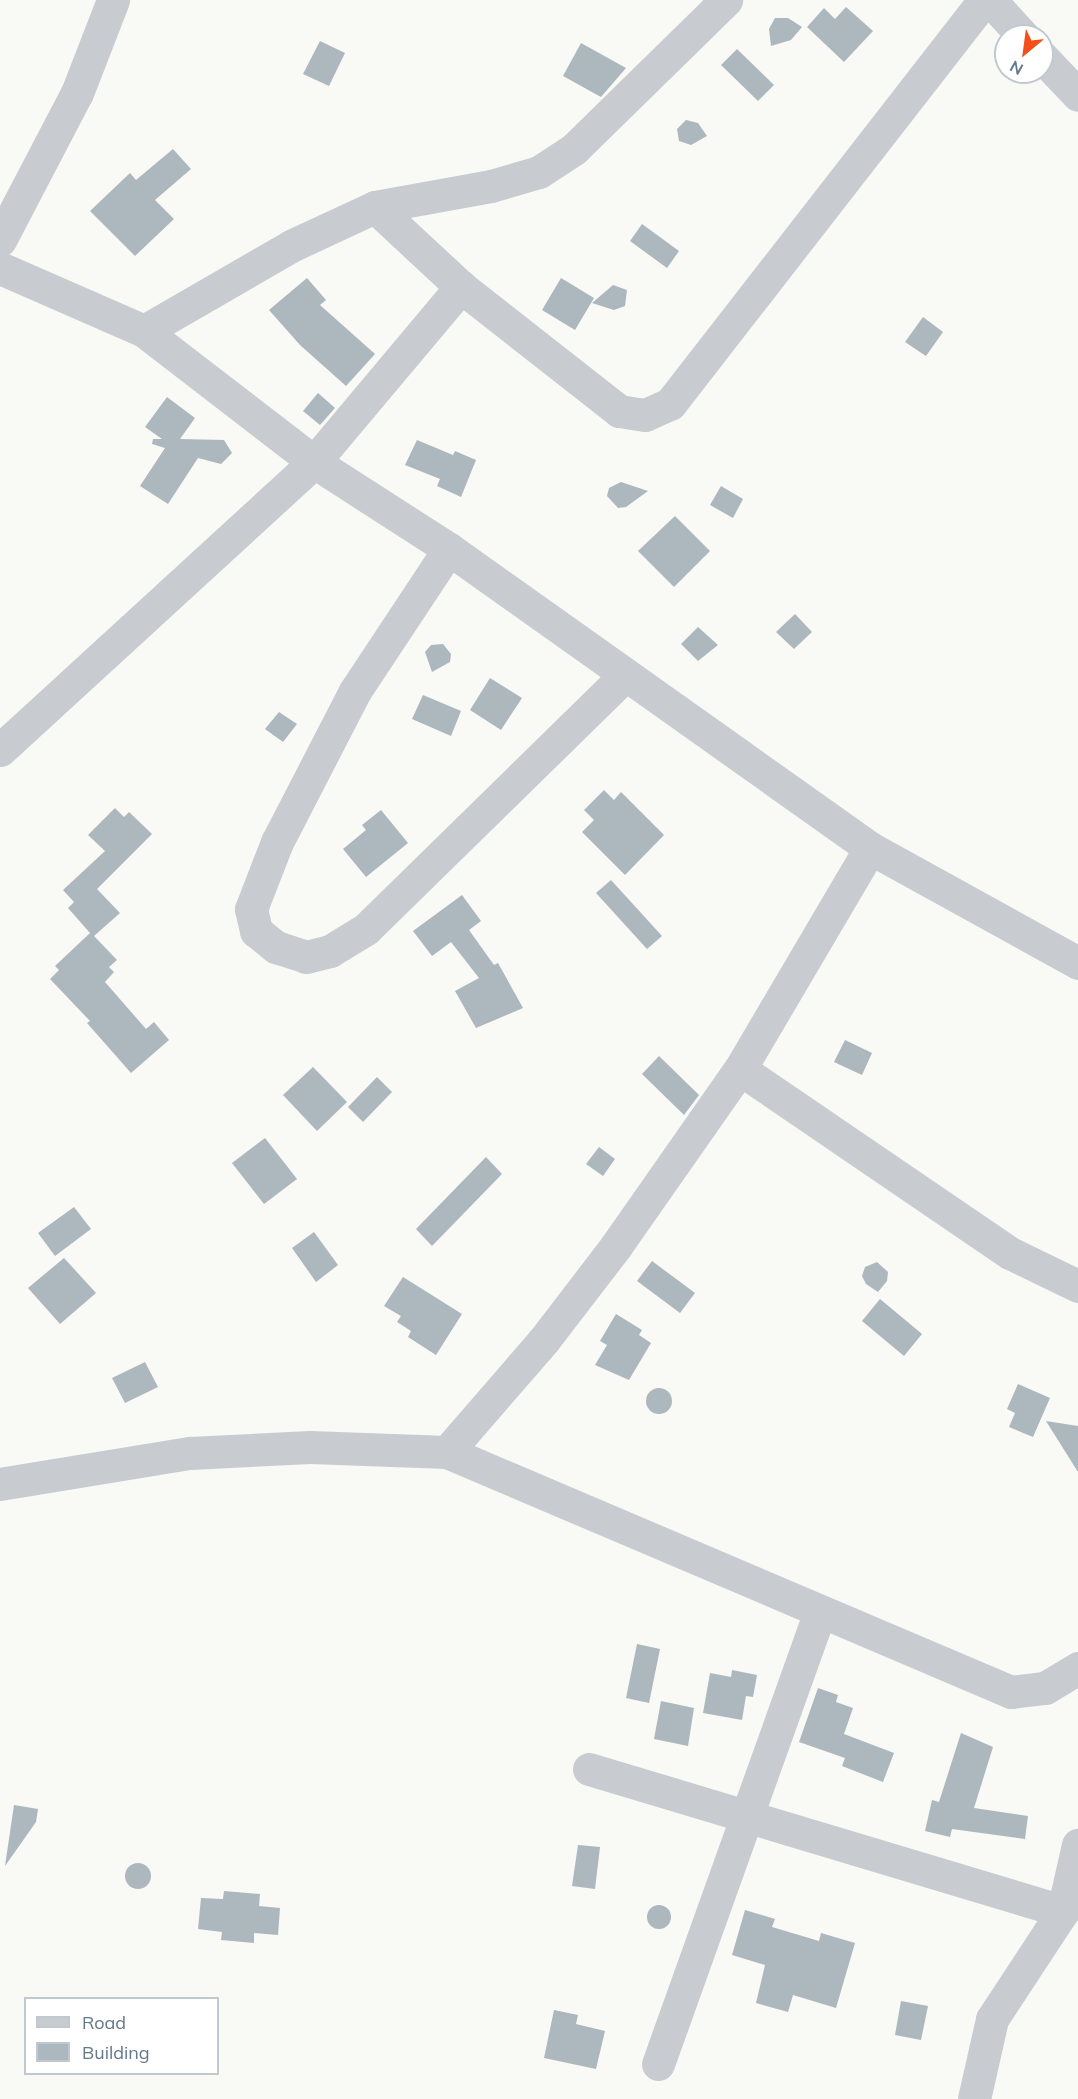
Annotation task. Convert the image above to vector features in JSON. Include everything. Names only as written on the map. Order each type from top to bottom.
[{"type":"street","points":[[0,240],[77,93],[114,0]]},
{"type":"street","points":[[144,331],[293,245],[375,207],[491,186],[538,172],[574,149],[726,0]]},
{"type":"street","points":[[375,207],[461,287],[619,411],[645,415],[670,404],[984,0]]},
{"type":"street","points":[[990,0],[1012,24]]},
{"type":"street","points":[[1054,70],[1078,95]]},
{"type":"street","points":[[0,268],[144,331],[314,462],[449,549],[870,848],[1078,963]]},
{"type":"street","points":[[0,750],[314,462],[461,287]]},
{"type":"street","points":[[449,549],[355,691],[277,842],[251,909],[256,931],[276,947],[306,957],[330,951],[366,929],[625,675]]},
{"type":"street","points":[[447,1452],[544,1340],[616,1246],[740,1069],[870,848]]},
{"type":"street","points":[[740,1069],[1010,1253],[1078,1287]]},
{"type":"street","points":[[0,1484],[190,1453],[310,1447],[447,1452],[1011,1692],[1045,1688],[1078,1668]]},
{"type":"street","points":[[658,2064],[820,1612]]},
{"type":"street","points":[[589,1769],[1063,1911]]},
{"type":"street","points":[[974,2099],[992,2019],[1063,1911],[1078,1845]]},
{"type":"building","points":[[846,7],[873,31],[844,62],[807,27],[824,8],[835,19]]},
{"type":"building","points":[[775,18],[788,18],[802,27],[791,40],[771,46],[769,29]]},
{"type":"building","points":[[320,41],[345,53],[329,86],[303,74]]},
{"type":"building","points":[[581,43],[626,68],[601,97],[563,76]]},
{"type":"building","points":[[737,49],[774,85],[758,101],[721,65]]},
{"type":"building","points":[[686,120],[698,123],[707,136],[691,145],[679,141],[677,129]]},
{"type":"building","points":[[173,149],[191,169],[155,200],[174,219],[135,256],[90,211],[130,173],[136,180]]},
{"type":"building","points":[[642,224],[679,251],[667,268],[630,241]]},
{"type":"building","points":[[307,278],[326,300],[320,305],[375,354],[346,386],[300,345],[269,310]]},
{"type":"building","points":[[561,278],[594,298],[575,330],[542,310]]},
{"type":"building","points":[[613,285],[627,290],[625,306],[614,310],[592,303]]},
{"type":"building","points":[[923,317],[943,332],[926,356],[905,342]]},
{"type":"building","points":[[318,393],[335,408],[320,425],[303,411]]},
{"type":"building","points":[[167,397],[195,418],[180,439],[224,440],[232,453],[221,464],[198,458],[168,504],[140,486],[165,448],[152,444],[153,439],[162,439],[145,427]]},
{"type":"building","points":[[417,440],[453,455],[455,451],[476,460],[461,497],[437,486],[440,479],[405,465]]},
{"type":"building","points":[[621,482],[648,491],[626,507],[618,508],[607,496],[609,488]]},
{"type":"building","points":[[721,486],[743,499],[733,518],[710,505]]},
{"type":"building","points":[[675,516],[710,551],[674,587],[638,551]]},
{"type":"building","points":[[795,614],[812,632],[794,649],[776,632]]},
{"type":"building","points":[[698,627],[718,645],[698,661],[681,644]]},
{"type":"building","points":[[443,644],[451,654],[450,662],[432,672],[425,652],[431,645]]},
{"type":"building","points":[[490,678],[522,698],[501,730],[470,710]]},
{"type":"building","points":[[423,695],[461,711],[451,736],[412,719]]},
{"type":"building","points":[[279,712],[297,724],[283,742],[265,729]]},
{"type":"building","points":[[604,790],[614,800],[621,792],[664,835],[625,875],[582,832],[594,820],[584,810]]},
{"type":"building","points":[[115,808],[124,817],[129,812],[152,834],[97,889],[120,913],[94,936],[117,960],[109,967],[114,972],[105,982],[146,1029],[154,1022],[169,1040],[131,1073],[87,1023],[90,1021],[50,979],[59,970],[55,966],[90,933],[68,908],[74,902],[63,890],[105,851],[88,835]]},
{"type":"building","points":[[381,810],[408,843],[366,877],[343,849],[366,830],[362,825]]},
{"type":"building","points":[[611,880],[662,936],[647,949],[596,893]]},
{"type":"building","points":[[462,895],[481,921],[469,930],[494,965],[498,963],[523,1008],[476,1028],[455,991],[479,978],[451,942],[432,956],[413,931]]},
{"type":"building","points":[[845,1040],[872,1053],[862,1075],[834,1062]]},
{"type":"building","points":[[659,1056],[699,1095],[684,1115],[642,1074]]},
{"type":"building","points":[[313,1067],[347,1102],[317,1131],[283,1095]]},
{"type":"building","points":[[377,1077],[392,1092],[363,1122],[348,1107]]},
{"type":"building","points":[[265,1138],[297,1179],[264,1204],[232,1163]]},
{"type":"building","points":[[599,1147],[615,1159],[603,1176],[586,1164]]},
{"type":"building","points":[[486,1157],[502,1174],[432,1246],[416,1229]]},
{"type":"building","points":[[74,1207],[91,1229],[55,1256],[38,1233]]},
{"type":"building","points":[[314,1232],[338,1265],[316,1282],[292,1248]]},
{"type":"building","points":[[64,1258],[96,1293],[60,1324],[28,1288]]},
{"type":"building","points":[[652,1261],[695,1293],[680,1313],[637,1281]]},
{"type":"building","points":[[877,1262],[888,1272],[887,1281],[878,1292],[866,1284],[862,1276],[865,1267]]},
{"type":"building","points":[[403,1277],[462,1314],[436,1355],[408,1337],[411,1331],[397,1322],[401,1316],[384,1306]]},
{"type":"building","points":[[880,1299],[922,1334],[904,1356],[862,1321]]},
{"type":"building","points":[[616,1314],[642,1330],[639,1335],[651,1343],[629,1380],[595,1365],[607,1345],[600,1341]]},
{"type":"building","points":[[145,1362],[158,1387],[125,1403],[112,1378]]},
{"type":"building","points":[[1018,1384],[1050,1398],[1033,1437],[1009,1427],[1015,1413],[1007,1409]]},
{"type":"building","points":[[659,1388],[668,1392],[672,1401],[668,1410],[659,1414],[650,1410],[646,1401],[650,1392]]},
{"type":"building","points":[[1046,1421],[1078,1426],[1078,1472]]},
{"type":"building","points":[[637,1644],[660,1649],[649,1703],[626,1698]]},
{"type":"building","points":[[732,1670],[757,1675],[753,1697],[746,1696],[742,1720],[703,1713],[710,1673],[731,1677]]},
{"type":"building","points":[[818,1688],[838,1695],[836,1702],[853,1708],[844,1734],[894,1753],[883,1782],[842,1766],[845,1758],[799,1742]]},
{"type":"building","points":[[661,1701],[694,1708],[688,1746],[654,1739]]},
{"type":"building","points":[[961,1733],[993,1747],[974,1808],[1028,1816],[1025,1839],[952,1829],[950,1837],[925,1831],[932,1800],[939,1802]]},
{"type":"building","points":[[14,1805],[38,1809],[36,1822],[5,1866]]},
{"type":"building","points":[[578,1845],[600,1847],[595,1889],[572,1886]]},
{"type":"building","points":[[138,1863],[147,1867],[151,1876],[147,1885],[138,1889],[129,1885],[125,1876],[129,1867]]},
{"type":"building","points":[[224,1891],[260,1894],[259,1906],[280,1908],[278,1935],[254,1933],[254,1943],[221,1940],[222,1932],[198,1929],[201,1898],[223,1899]]},
{"type":"building","points":[[659,1905],[668,1908],[671,1917],[668,1926],[659,1929],[650,1926],[647,1917],[650,1908]]},
{"type":"building","points":[[745,1910],[775,1919],[772,1927],[819,1941],[821,1933],[855,1943],[836,2008],[793,1995],[788,2012],[756,2003],[765,1965],[732,1955]]},
{"type":"building","points":[[901,2001],[928,2006],[921,2040],[895,2035]]},
{"type":"building","points":[[554,2010],[578,2015],[576,2024],[605,2031],[596,2069],[544,2058]]}]
